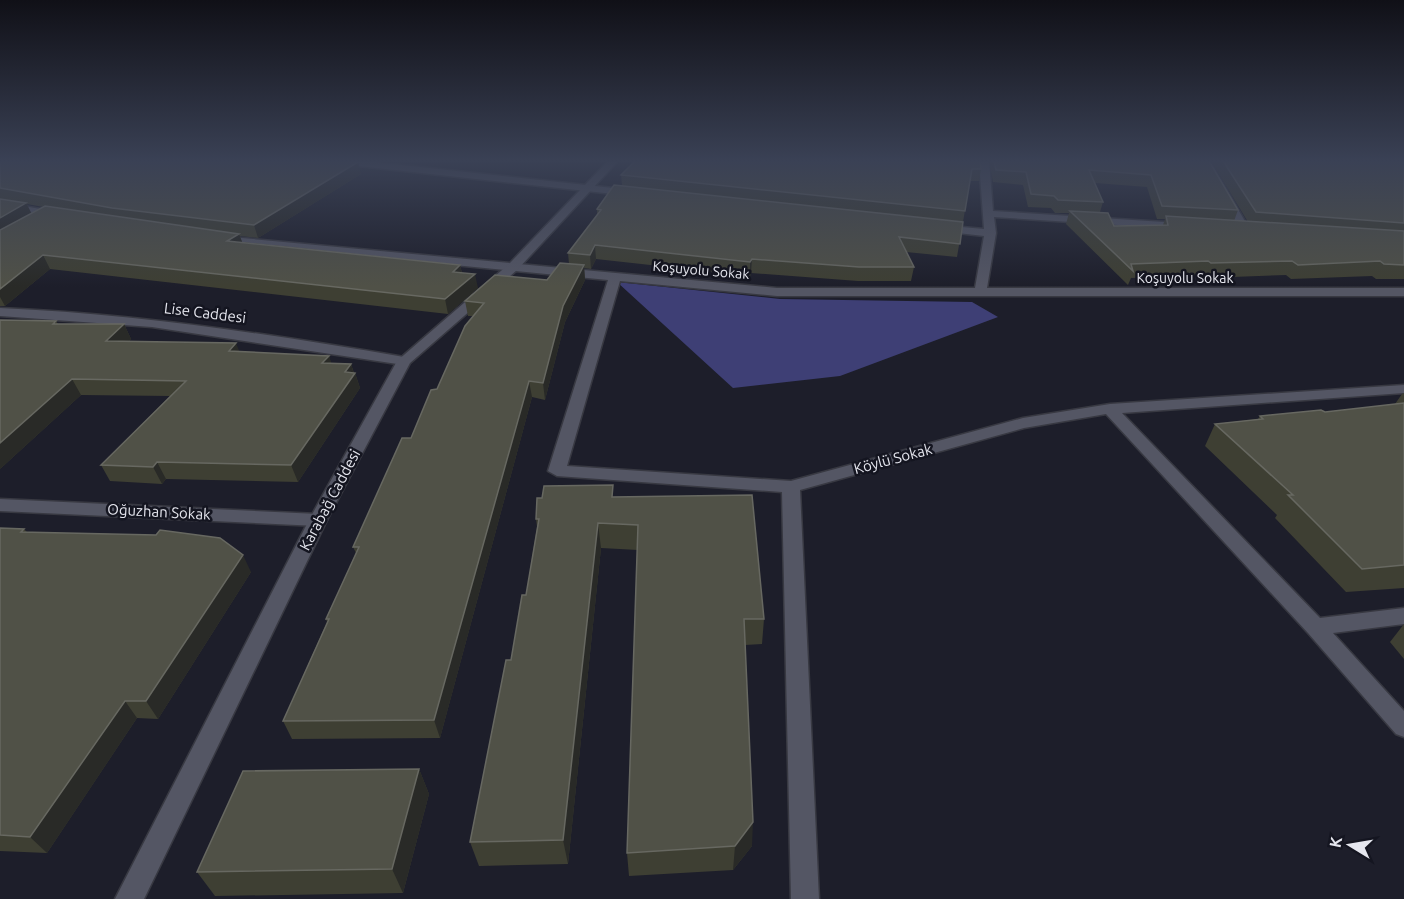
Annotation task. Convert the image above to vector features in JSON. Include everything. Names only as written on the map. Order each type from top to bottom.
[{"type":"street","name":"Karabağ Caddesi","points":[[129,899],[318,520],[404,361],[513,267],[575,203]]},
{"type":"street","points":[[980,294],[990,233],[987,203]]},
{"type":"street","points":[[1229,203],[1244,230]]},
{"type":"street","points":[[0,205],[72,217]]},
{"type":"street","points":[[30,225],[50,213]]},
{"type":"street","points":[[989,214],[1198,227]]},
{"type":"street","points":[[931,227],[990,233]]},
{"type":"street","name":"Koşuyolu Sokak","points":[[211,238],[777,292],[980,294],[1404,292]]},
{"type":"street","name":"Köylü Sokak","points":[[615,277],[557,471],[791,487],[1023,423],[1110,409],[1404,389]]},
{"type":"street","name":"Lise Caddesi","points":[[0,312],[72,314],[257,336],[404,361]]},
{"type":"street","points":[[1110,409],[1315,627],[1404,727]]},
{"type":"street","points":[[791,487],[806,899]]},
{"type":"street","name":"Oğuzhan Sokak","points":[[0,505],[318,520]]},
{"type":"street","points":[[1315,627],[1404,616]]},
{"type":"shaded area","points":[[617,282],[780,299],[972,302],[998,317],[840,376],[733,388]]},
{"type":"building","points":[[0,203],[26,203],[0,218]]},
{"type":"building","points":[[84,203],[290,203],[254,225]]},
{"type":"building","points":[[601,203],[783,203],[963,222],[960,244],[899,237],[914,267],[859,267],[752,259],[750,262],[595,245],[590,255],[568,253],[601,210],[597,209]]},
{"type":"building","points":[[888,203],[966,203],[965,211]]},
{"type":"building","points":[[1161,203],[1234,203],[1238,210],[1162,206]]},
{"type":"building","points":[[1250,203],[1404,203],[1404,223],[1256,212]]},
{"type":"building","points":[[45,206],[239,234],[227,241],[460,265],[453,272],[475,274],[445,299],[43,255],[0,289],[0,230]]},
{"type":"building","points":[[1070,211],[1108,213],[1114,226],[1168,225],[1166,216],[1404,231],[1404,265],[1384,264],[1380,261],[1298,265],[1292,261],[1211,263],[1208,261],[1131,264],[1133,271]]},
{"type":"building","points":[[560,263],[584,265],[563,306],[543,383],[529,381],[434,720],[283,721],[359,547],[353,547],[402,438],[411,438],[431,390],[437,389],[465,326],[484,303],[465,301],[495,275],[547,280]]},
{"type":"building","points":[[0,320],[56,321],[53,324],[124,324],[106,341],[236,343],[229,351],[329,356],[322,363],[351,364],[345,372],[355,373],[291,465],[157,462],[153,467],[101,465],[186,381],[72,379],[0,443]]},
{"type":"building","points":[[1404,403],[1404,565],[1362,569],[1288,495],[1293,495],[1215,424],[1263,419],[1260,416],[1321,410],[1325,412]]},
{"type":"building","points":[[613,485],[612,497],[752,495],[764,619],[744,619],[753,822],[735,846],[627,853],[638,525],[598,523],[563,840],[470,842],[506,660],[511,660],[522,595],[526,595],[539,519],[536,519],[537,498],[542,498],[544,486]]},
{"type":"building","points":[[0,528],[24,529],[21,532],[156,535],[160,530],[220,538],[243,555],[146,701],[125,701],[30,837],[0,835]]},
{"type":"building","points":[[419,769],[392,869],[197,872],[243,771]]}]
